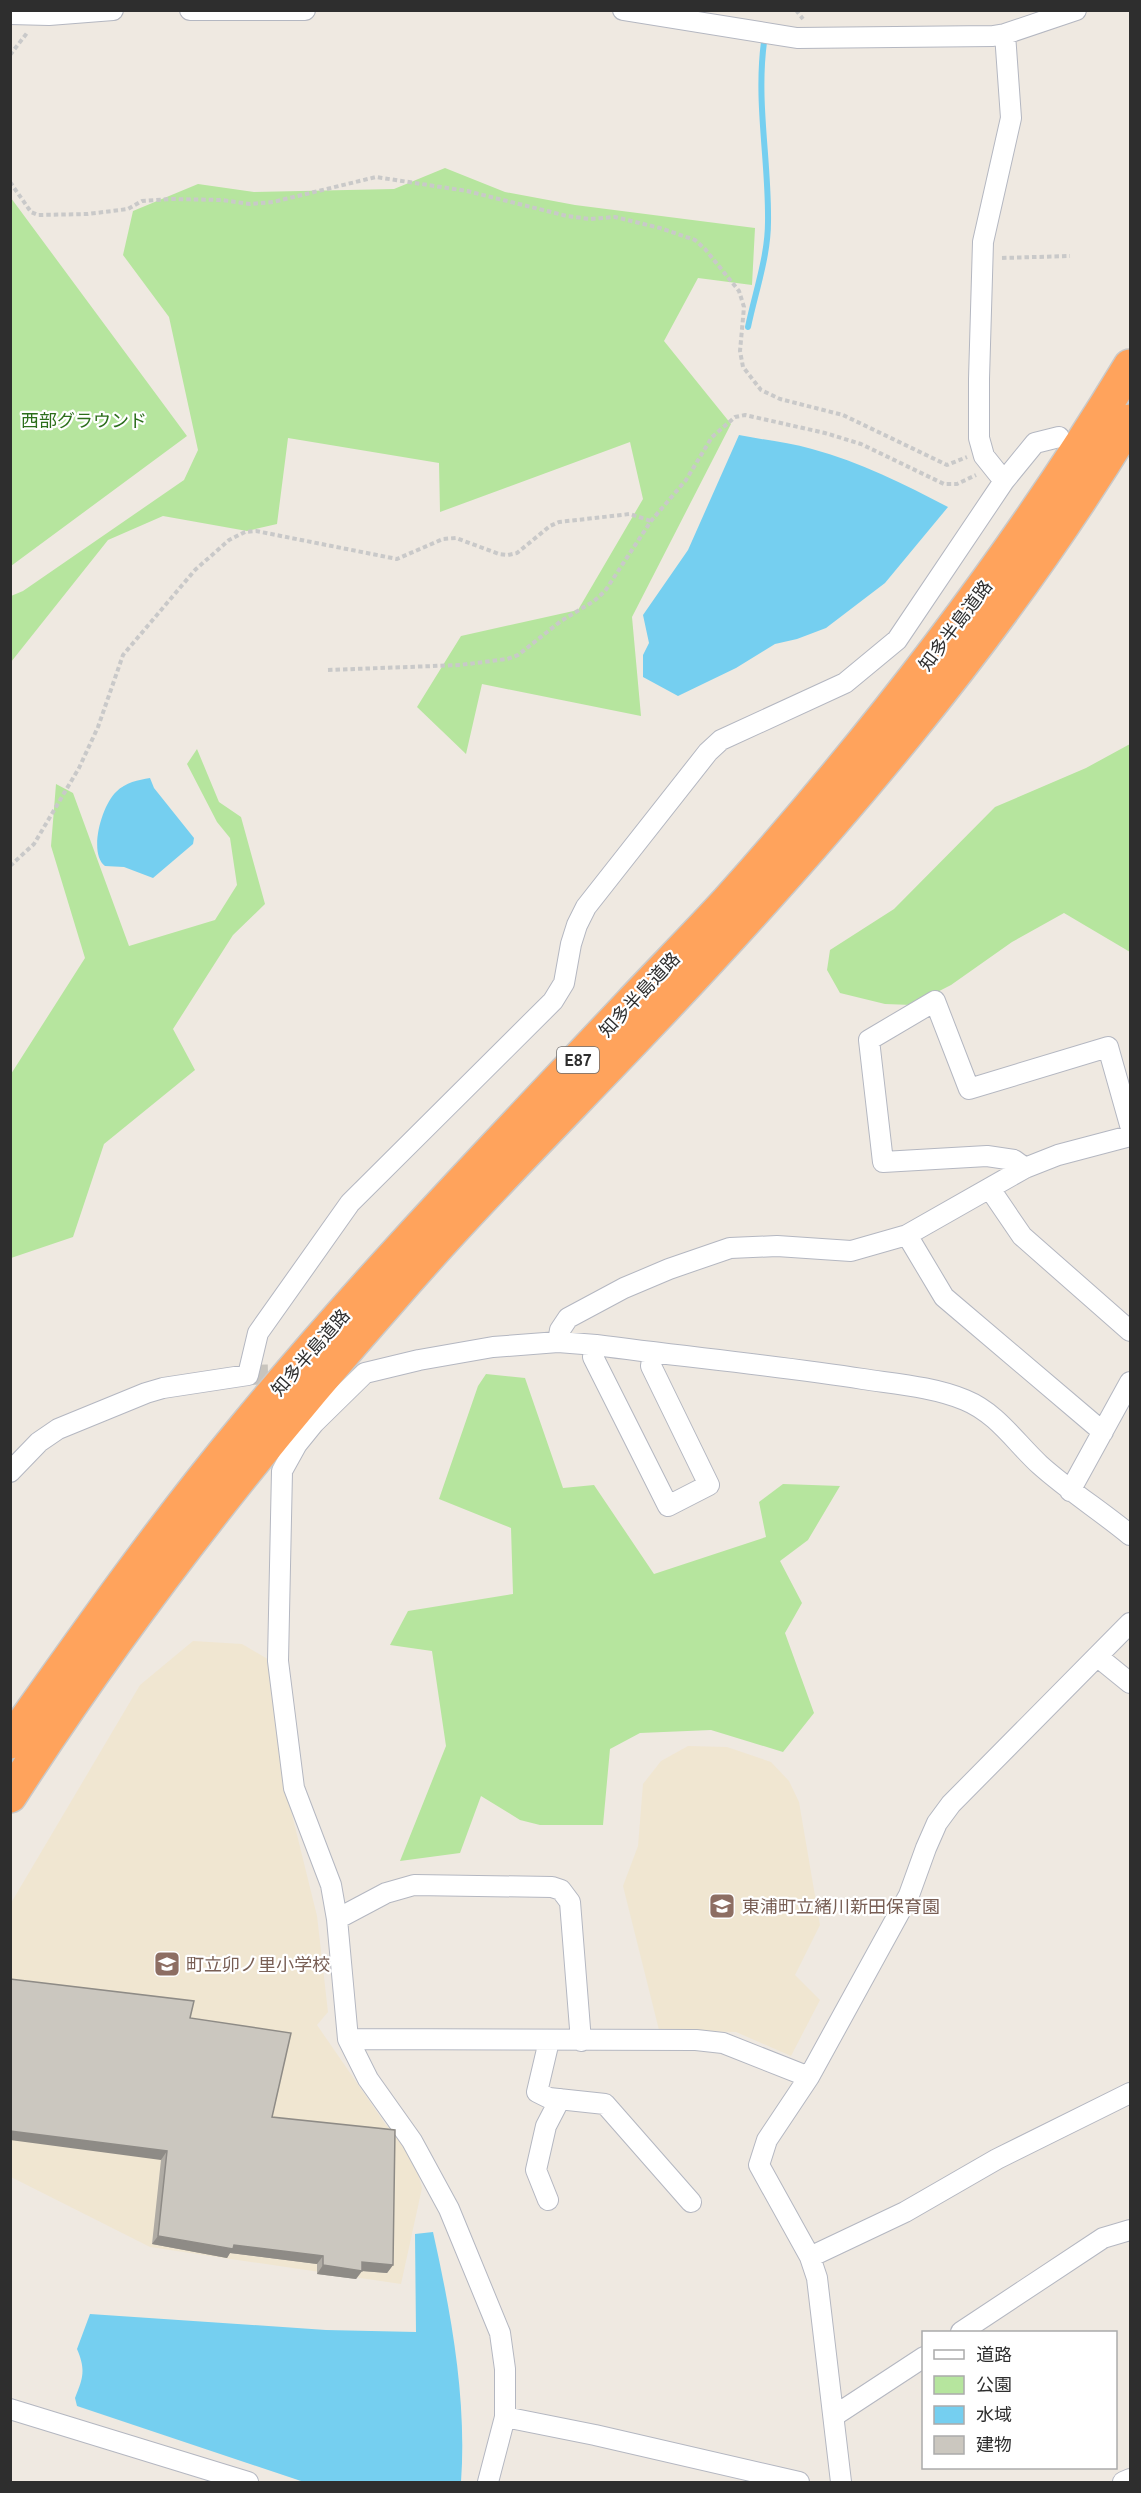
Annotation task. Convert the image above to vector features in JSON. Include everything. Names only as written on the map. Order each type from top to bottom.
[{"type":"highway","name":"知多半島道路","points":[[10,1742],[120,1585],[244,1427],[373,1280],[725,904],[810,807],[902,695],[984,588],[1085,441],[1131,366]]},
{"type":"highway","name":"知多半島道路","points":[[10,1796],[145,1600],[276,1434],[390,1299],[752,912],[830,825],[925,711],[1008,602],[1109,457],[1131,421]]},
{"type":"street","points":[[10,14],[48,15],[113,10]]},
{"type":"street","points":[[190,10],[305,10]]},
{"type":"street","points":[[623,10],[797,38],[993,36],[1076,10]]},
{"type":"street","points":[[1004,481],[987,457],[979,438],[979,391],[983,242],[1011,118],[1005,34]]},
{"type":"street","points":[[10,1472],[39,1442],[58,1429],[146,1393],[163,1388],[248,1375],[258,1333],[350,1203],[553,1001],[564,982],[571,944],[586,907],[708,752],[722,740],[845,683],[897,640],[1004,481],[1035,443],[1059,437]]},
{"type":"street","points":[[1025,1168],[1014,1160],[987,1156],[883,1162],[869,1040],[935,1001],[969,1089],[1108,1047],[1131,1125]]},
{"type":"street","points":[[558,1342],[564,1323],[585,1308],[660,1273],[730,1248],[777,1246],[851,1251],[907,1235],[1025,1168],[1058,1155],[1131,1136]]},
{"type":"street","points":[[990,1189],[1022,1236],[1131,1331]]},
{"type":"street","points":[[907,1235],[944,1297],[1103,1432]]},
{"type":"street","points":[[488,2482],[505,2417],[505,2369],[500,2333],[449,2209],[412,2141],[368,2079],[348,2039],[332,1885],[294,1788],[278,1661],[282,1471],[297,1444],[314,1423],[365,1373],[418,1360],[493,1347],[558,1342],[596,1345],[827,1373],[911,1387],[965,1400],[992,1416],[1038,1463],[1070,1491],[1100,1510],[1131,1535]]},
{"type":"street","points":[[596,1345],[593,1357],[668,1506],[710,1485],[651,1366],[653,1353]]},
{"type":"street","points":[[1070,1491],[1131,1382]]},
{"type":"street","points":[[841,2482],[817,2278],[810,2257],[759,2165],[767,2140],[809,2077],[909,1894],[930,1840],[951,1804],[1131,1623]]},
{"type":"street","points":[[1098,1657],[1131,1683]]},
{"type":"street","points":[[337,1919],[386,1893],[414,1885],[552,1887],[561,1890],[570,1902],[581,2041]]},
{"type":"street","points":[[348,2039],[696,2040],[723,2043],[809,2077]]},
{"type":"street","points":[[549,2041],[537,2092],[549,2098],[605,2104],[691,2202]]},
{"type":"street","points":[[810,2257],[905,2212],[997,2159],[1131,2093]]},
{"type":"street","points":[[548,2200],[536,2170],[546,2126],[560,2099]]},
{"type":"street","points":[[963,2331],[1103,2238],[1131,2230]]},
{"type":"street","points":[[834,2416],[922,2358]]},
{"type":"street","points":[[10,2409],[248,2482]]},
{"type":"street","points":[[505,2417],[595,2435],[799,2482]]},
{"type":"street","points":[[1123,2482],[1131,2479]]},
{"type":"path","points":[[10,182],[31,212],[38,215],[88,214],[128,209],[142,201],[172,199],[222,200],[250,204],[273,202],[376,177],[467,190],[567,216],[590,219],[615,217],[660,228],[695,240],[739,291],[744,307],[740,351],[743,367],[761,390],[780,399],[843,415],[948,465],[987,457]]},
{"type":"path","points":[[982,259],[1070,256]]},
{"type":"path","points":[[328,670],[460,665],[507,659],[518,655],[561,621],[594,601],[605,591],[651,521],[686,480],[712,436],[735,417],[745,416],[825,433],[861,444],[944,484],[957,484],[967,480],[987,457]]},
{"type":"path","points":[[10,866],[34,843],[79,768],[98,728],[123,654],[195,570],[239,535],[256,531],[275,533],[329,547],[397,559],[443,539],[465,540],[499,555],[508,555],[517,553],[550,526],[559,522],[630,514],[651,521]]},
{"type":"shaded area","name":"町立卯ノ里小学校","points":[[193,1641],[242,1644],[271,1661],[284,1782],[317,1916],[328,2012],[317,2025],[386,2125],[412,2151],[422,2188],[401,2284],[150,2247],[11,2177],[11,1903],[140,1685]]},
{"type":"shaded area","name":"東浦町立緒川新田保育園","points":[[688,1746],[727,1747],[771,1762],[789,1781],[799,1802],[820,1925],[795,1975],[820,2000],[791,2056],[736,2032],[659,2030],[623,1886],[638,1846],[643,1784],[661,1761]]},
{"type":"green space","points":[[445,168],[505,192],[575,205],[755,228],[752,285],[698,278],[664,341],[731,424],[632,617],[641,716],[482,684],[466,754],[417,707],[461,636],[578,610],[643,499],[630,442],[440,512],[439,463],[288,438],[277,524],[247,531],[163,516],[108,540],[11,662],[11,596],[23,591],[184,480],[198,450],[169,317],[123,255],[133,211],[198,184],[254,192],[394,189]]},
{"type":"green space","name":"西部グラウンド","points":[[11,198],[187,436],[10,566]]},
{"type":"green space","points":[[1130,744],[1130,952],[1064,913],[1012,942],[951,985],[912,1005],[885,1004],[840,993],[827,970],[830,950],[894,909],[995,807],[1086,768]]},
{"type":"green space","points":[[197,749],[219,802],[241,817],[265,904],[233,935],[173,1029],[195,1070],[104,1144],[73,1237],[11,1258],[11,1074],[85,958],[51,846],[56,784],[73,793],[129,946],[215,920],[237,885],[230,838],[217,822],[187,764]]},
{"type":"green space","points":[[486,1374],[525,1378],[563,1488],[594,1485],[654,1574],[766,1537],[759,1502],[783,1484],[840,1486],[808,1540],[780,1561],[802,1603],[785,1633],[814,1713],[783,1752],[711,1730],[640,1733],[610,1749],[603,1825],[540,1825],[520,1820],[481,1796],[460,1853],[400,1861],[446,1746],[432,1651],[390,1645],[408,1611],[513,1594],[511,1528],[439,1499],[478,1386]]},
{"type":"water","points":[[739,435],[830,454],[882,474],[948,507],[885,583],[826,628],[797,639],[775,644],[736,668],[678,696],[643,677],[643,655],[649,643],[643,615],[688,550]]},
{"type":"water","points":[[150,778],[154,788],[194,838],[193,844],[153,878],[124,867],[105,866],[100,860],[97,840],[106,807],[116,792],[128,784]]},
{"type":"water","points":[[433,2232],[446,2294],[460,2388],[461,2482],[304,2482],[77,2406],[75,2398],[82,2379],[82,2368],[77,2349],[90,2314],[326,2330],[416,2332],[415,2234]]},
{"type":"building","name":"町立卯ノ里小学校","points":[[10,1979],[194,2001],[190,2018],[291,2033],[272,2117],[395,2130],[393,2265],[362,2262],[362,2271],[323,2265],[323,2256],[234,2245],[233,2249],[158,2236],[167,2151],[10,2131]]},
{"type":"waterway","points":[[748,327],[764,262],[767,235],[768,200],[761,87],[764,42]]},
{"type":"tunnel","points":[[248,1375],[294,1374]]},
{"type":"place","name":"東浦町立緒川新田保育園","points":[[722,1906]]},
{"type":"place","name":"町立卯ノ里小学校","points":[[167,1964]]}]
